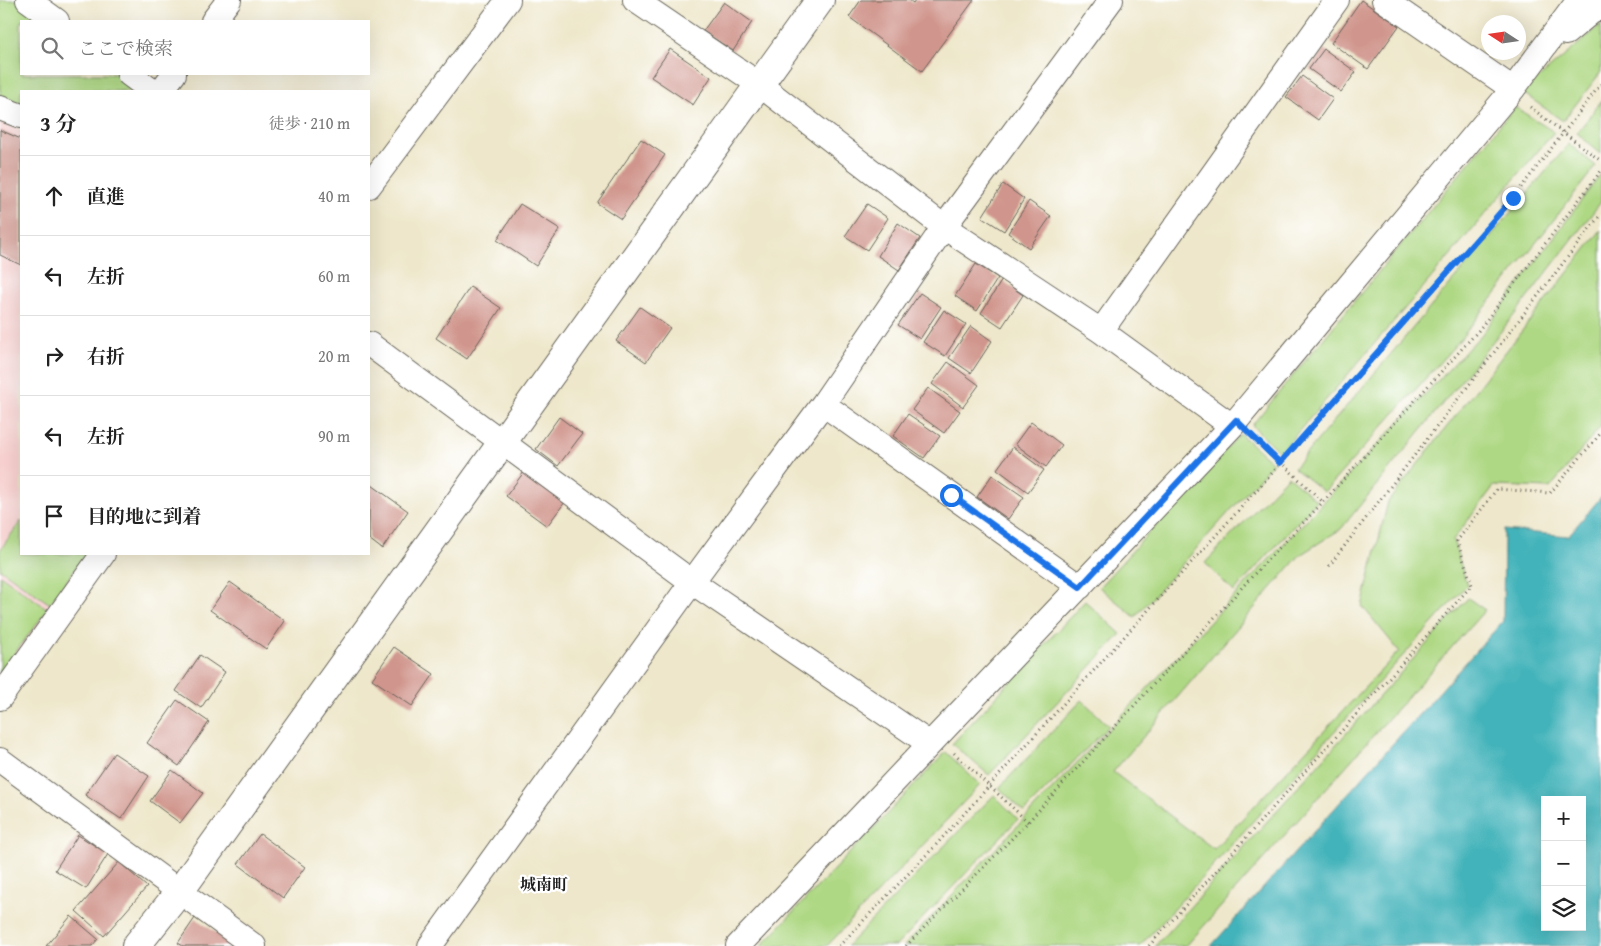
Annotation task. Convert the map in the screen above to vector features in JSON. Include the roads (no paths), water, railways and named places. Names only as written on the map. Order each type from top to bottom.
[{"type":"street","points":[[28,0],[56,20]]},
{"type":"street","points":[[214,20],[228,0]]},
{"type":"street","points":[[370,185],[508,0]]},
{"type":"street","points":[[136,946],[180,891],[820,0]]},
{"type":"street","points":[[430,946],[692,582],[823,404],[944,226],[1111,0]]},
{"type":"street","points":[[1101,331],[1337,0]]},
{"type":"street","points":[[1384,0],[1511,90]]},
{"type":"street","points":[[738,946],[1234,423],[1511,90],[1579,0]]},
{"type":"street","points":[[642,2],[760,84],[944,226],[1234,423]]},
{"type":"street","points":[[1536,58],[1601,4]]},
{"type":"street","points":[[129,75],[151,90]]},
{"type":"street","points":[[161,90],[173,75]]},
{"type":"street","points":[[0,108],[20,116]]},
{"type":"street","points":[[370,345],[692,582],[934,741]]},
{"type":"street","points":[[823,404],[1080,587]]},
{"type":"street","points":[[0,698],[102,555]]},
{"type":"street","points":[[0,760],[254,946]]},
{"type":"water","points":[[1601,497],[1601,946],[1211,946],[1503,621],[1504,530],[1568,536]]},
{"type":"district","name":"城南町","points":[[544,884]]}]
